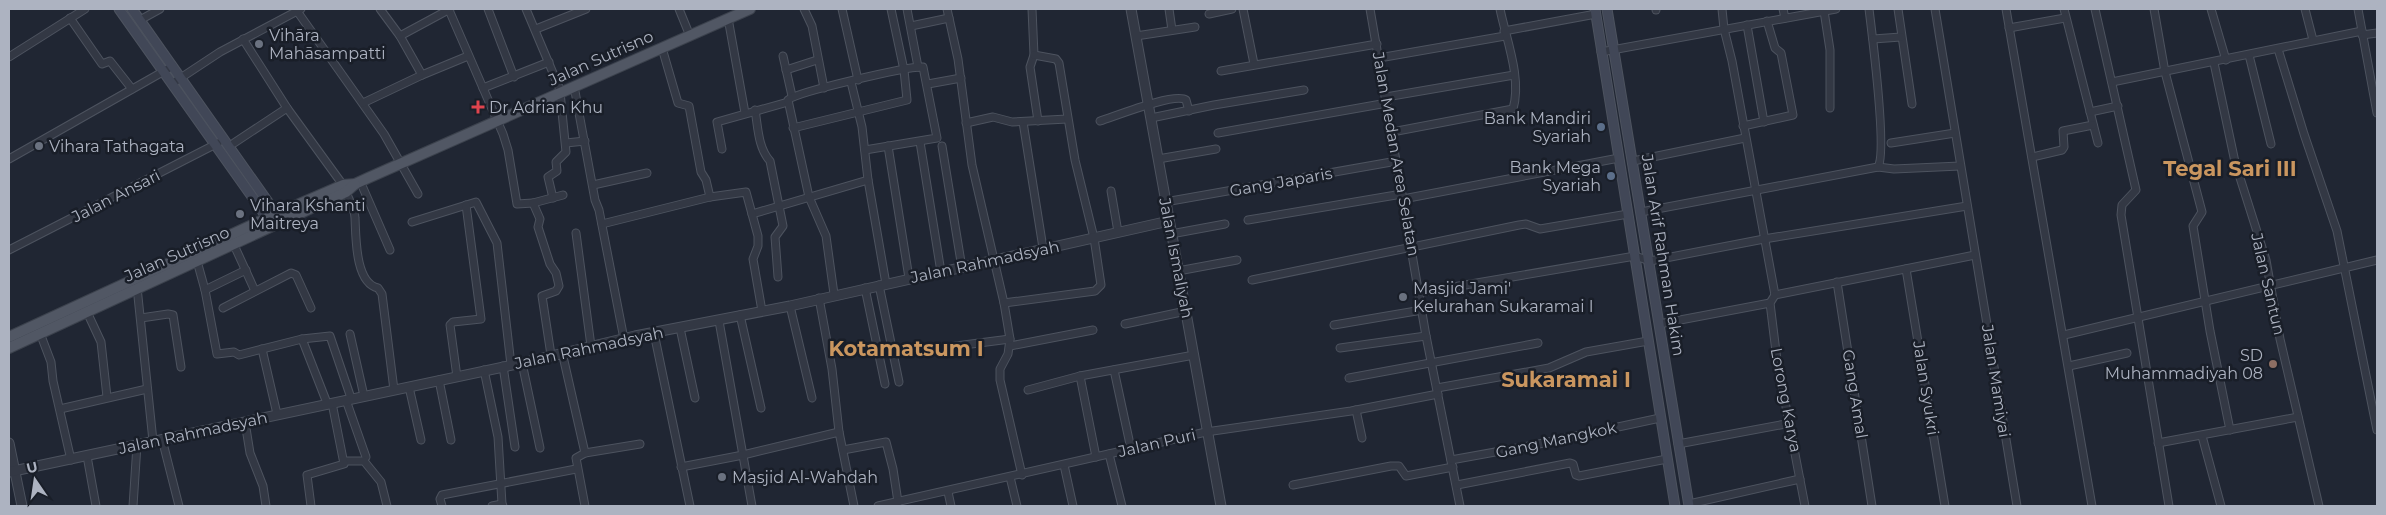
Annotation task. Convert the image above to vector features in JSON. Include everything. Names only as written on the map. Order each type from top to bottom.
[{"type":"main road","points":[[119,9],[169,68],[181,77],[218,142]]},
{"type":"main road","points":[[132,9],[169,68],[173,83],[275,220]]},
{"type":"main road","name":"Jalan Sutrisno","points":[[9,337],[750,9]]},
{"type":"main road","name":"Jalan Arif Rahman Hakim","points":[[1607,9],[1689,505]]},
{"type":"main road","name":"Jalan Arif Rahman Hakim","points":[[1596,11],[1675,506]]},
{"type":"main road","name":"Jalan Sutrisno","points":[[9,348],[234,245],[275,220]]},
{"type":"street","points":[[10,54],[85,9]]},
{"type":"street","points":[[140,20],[160,9]]},
{"type":"street","points":[[380,9],[400,36],[422,75]]},
{"type":"street","points":[[400,36],[449,9],[508,150],[517,204],[534,203],[563,195]]},
{"type":"street","points":[[488,9],[514,77]]},
{"type":"street","points":[[526,9],[561,92],[566,154],[558,160],[556,171],[548,179],[553,198]]},
{"type":"street","points":[[536,29],[586,9]]},
{"type":"street","points":[[680,9],[690,36]]},
{"type":"street","points":[[804,9],[812,26],[817,60],[824,88]]},
{"type":"street","points":[[842,9],[855,81],[882,284],[899,382]]},
{"type":"street","points":[[793,128],[907,100],[904,70],[891,9]]},
{"type":"street","points":[[908,9],[918,67]]},
{"type":"street","points":[[947,9],[960,78],[972,165],[1004,304],[1010,343],[1000,369],[1000,380],[1022,475]]},
{"type":"street","points":[[1032,9],[1034,55],[1030,67],[1038,121]]},
{"type":"street","name":"Jalan Ismaliyah","points":[[1131,9],[1194,355],[1206,432],[1221,506]]},
{"type":"street","points":[[1169,9],[1172,30]]},
{"type":"street","points":[[1209,14],[1232,9]]},
{"type":"street","points":[[1243,9],[1254,64]]},
{"type":"street","name":"Jalan Medan Area Selatan","points":[[1370,9],[1387,100],[1418,293],[1460,506]]},
{"type":"street","points":[[1392,132],[1513,109],[1516,94],[1514,76],[1500,9]]},
{"type":"street","points":[[1659,324],[1770,303],[1775,295],[1724,29],[1722,9]]},
{"type":"street","points":[[1784,9],[1785,18]]},
{"type":"street","points":[[1602,52],[1836,9]]},
{"type":"street","points":[[1869,9],[1873,39],[1881,155],[1878,167]]},
{"type":"street","points":[[1898,9],[1912,104]]},
{"type":"street","name":"Jalan Mamiyai","points":[[1935,9],[2017,506]]},
{"type":"street","points":[[2006,9],[2064,335],[2092,506]]},
{"type":"street","points":[[2064,9],[2098,142]]},
{"type":"street","points":[[2095,9],[2136,190],[2122,206],[2121,216],[2168,506]]},
{"type":"street","points":[[2154,9],[2165,72],[2202,212],[2193,226],[2205,301],[2230,430]]},
{"type":"street","points":[[2211,9],[2226,60]]},
{"type":"street","points":[[2305,9],[2313,40]]},
{"type":"street","points":[[2358,9],[2374,83],[2377,113]]},
{"type":"street","points":[[173,83],[243,40],[300,10],[363,103],[402,164],[418,194]]},
{"type":"street","points":[[1379,58],[1505,34],[1596,11]]},
{"type":"street","points":[[1824,11],[1830,50],[1830,108]]},
{"type":"street","points":[[70,18],[102,64],[110,61],[132,89]]},
{"type":"street","points":[[728,18],[745,113]]},
{"type":"street","points":[[911,26],[949,18]]},
{"type":"street","points":[[2009,28],[2065,18]]},
{"type":"street","points":[[1743,126],[1793,115],[1781,53],[1775,48],[1767,22]]},
{"type":"street","points":[[1747,25],[1764,122]]},
{"type":"street","points":[[1136,36],[1195,27]]},
{"type":"street","points":[[2112,82],[2214,63],[2313,40],[2362,33],[2377,33]]},
{"type":"street","points":[[1873,39],[1901,37]]},
{"type":"street","points":[[243,40],[287,108],[344,189],[355,215],[364,279],[371,286],[378,288],[382,294],[394,390]]},
{"type":"street","points":[[1221,72],[1254,64],[1377,44]]},
{"type":"street","points":[[662,48],[678,103],[689,106],[700,172],[706,180],[710,197]]},
{"type":"street","points":[[2278,49],[2332,216],[2375,404],[2377,430]]},
{"type":"street","points":[[1004,304],[1098,290],[1101,285],[1094,238],[1080,187],[1058,61],[1034,55]]},
{"type":"street","points":[[2249,55],[2271,144]]},
{"type":"street","points":[[363,103],[468,56]]},
{"type":"street","points":[[783,56],[793,128],[815,214],[826,236],[834,294]]},
{"type":"street","points":[[786,70],[817,60]]},
{"type":"street","points":[[483,88],[549,62]]},
{"type":"street","name":"Jalan Santun","points":[[2214,63],[2235,162],[2266,260],[2298,417],[2319,506]]},
{"type":"street","points":[[722,149],[716,122],[824,88],[923,67],[938,137],[920,142],[864,150]]},
{"type":"street","points":[[9,159],[169,68]]},
{"type":"street","points":[[1218,133],[1514,76]]},
{"type":"street","points":[[928,84],[960,78]]},
{"type":"street","points":[[574,86],[592,185],[602,224],[624,339]]},
{"type":"street","points":[[1151,118],[1304,90]]},
{"type":"street","points":[[1100,121],[1148,105],[1184,98],[1189,110]]},
{"type":"street","points":[[2090,112],[2118,106]]},
{"type":"street","points":[[234,143],[287,108]]},
{"type":"street","points":[[755,110],[761,144],[764,154],[770,161],[783,228],[774,237],[778,277]]},
{"type":"street","points":[[966,123],[993,117],[1012,122],[1067,119]]},
{"type":"street","points":[[1023,122],[1043,248]]},
{"type":"street","points":[[2032,157],[2062,150],[2064,147],[2063,131],[2093,125]]},
{"type":"street","points":[[1890,143],[1955,133]]},
{"type":"street","points":[[1633,161],[1745,138]]},
{"type":"street","points":[[566,143],[585,141]]},
{"type":"street","name":"Jalan Ansari","points":[[9,250],[218,142]]},
{"type":"street","points":[[920,142],[941,272]]},
{"type":"street","points":[[888,146],[909,278]]},
{"type":"street","points":[[942,146],[962,268]]},
{"type":"street","points":[[1158,159],[1216,149]]},
{"type":"street","points":[[1248,220],[1403,197],[1619,158]]},
{"type":"street","name":"Gang Japaris","points":[[1165,202],[1397,161]]},
{"type":"street","points":[[1641,212],[1878,167],[1894,169],[1960,166]]},
{"type":"street","points":[[592,185],[647,173]]},
{"type":"street","points":[[752,214],[868,180]]},
{"type":"street","points":[[358,182],[390,250]]},
{"type":"street","points":[[1111,191],[1118,232]]},
{"type":"street","points":[[602,224],[662,211],[710,197],[746,192],[758,246],[753,260],[762,311]]},
{"type":"street","points":[[412,222],[476,202],[497,242],[515,447]]},
{"type":"street","points":[[534,203],[540,219],[538,226],[559,286],[556,292],[542,296],[551,356]]},
{"type":"street","points":[[457,377],[450,326],[453,322],[481,319],[466,205]]},
{"type":"street","points":[[1418,293],[1635,256],[1650,261],[1764,238],[1967,206]]},
{"type":"street","points":[[1252,280],[1412,249],[1519,225],[1526,224],[1540,229],[1628,214]]},
{"type":"street","name":"Jalan Rahmadsyah","points":[[12,471],[457,377],[562,352],[790,306],[834,294],[962,268],[1043,248],[1169,221]]},
{"type":"street","points":[[1172,234],[1225,224]]},
{"type":"street","points":[[576,232],[591,346]]},
{"type":"street","points":[[234,245],[255,291]]},
{"type":"street","points":[[1775,295],[1975,255]]},
{"type":"street","points":[[1178,271],[1238,260]]},
{"type":"street","points":[[2064,335],[2377,260]]},
{"type":"street","points":[[197,261],[205,290],[217,354],[234,352],[239,355],[302,339],[330,336],[366,457]]},
{"type":"street","name":"Jalan Syukri","points":[[1906,269],[1946,506]]},
{"type":"street","points":[[205,290],[246,270]]},
{"type":"street","points":[[223,308],[287,275],[294,274],[311,308]]},
{"type":"street","name":"Gang Amal","points":[[1837,282],[1872,506]]},
{"type":"street","points":[[137,288],[152,441]]},
{"type":"street","points":[[864,288],[885,384]]},
{"type":"street","points":[[819,298],[832,369],[839,432],[854,506]]},
{"type":"street","name":"Lorong Karya","points":[[1770,303],[1777,360],[1791,423],[1805,506]]},
{"type":"street","points":[[790,306],[812,398]]},
{"type":"street","points":[[1334,325],[1422,310]]},
{"type":"street","points":[[1125,324],[1186,311]]},
{"type":"street","points":[[87,312],[101,342],[108,397]]},
{"type":"street","points":[[141,318],[168,314],[174,315],[181,367]]},
{"type":"street","points":[[740,316],[761,408]]},
{"type":"street","points":[[718,321],[752,506]]},
{"type":"street","points":[[680,328],[695,398]]},
{"type":"street","points":[[917,351],[1010,343],[1093,330]]},
{"type":"street","points":[[40,333],[51,362],[53,381],[71,460]]},
{"type":"street","points":[[654,333],[690,506]]},
{"type":"street","points":[[350,334],[364,396]]},
{"type":"street","points":[[1340,348],[1426,336]]},
{"type":"street","points":[[302,339],[329,403],[344,461],[343,466],[306,475],[311,506]]},
{"type":"street","name":"Jalan Puri","points":[[878,506],[895,504],[1206,432],[1356,410],[1549,368],[1586,352],[1648,341]]},
{"type":"street","points":[[1349,378],[1538,343]]},
{"type":"street","points":[[262,349],[276,414]]},
{"type":"street","points":[[562,352],[585,453]]},
{"type":"street","points":[[2069,366],[2127,353]]},
{"type":"street","points":[[1028,390],[1080,376],[1194,355]]},
{"type":"street","points":[[522,362],[540,448]]},
{"type":"street","points":[[484,370],[498,437],[501,482],[502,505],[492,506]]},
{"type":"street","points":[[1114,370],[1131,449]]},
{"type":"street","points":[[1080,376],[1096,457]]},
{"type":"street","points":[[439,380],[452,440]]},
{"type":"street","points":[[409,387],[421,440]]},
{"type":"street","points":[[60,409],[147,388]]},
{"type":"street","points":[[1356,410],[1362,438]]},
{"type":"street","points":[[2158,443],[2298,417]]},
{"type":"street","name":"Gang Mangkok","points":[[1293,485],[1391,466],[1398,466],[1406,476],[1660,418]]},
{"type":"street","points":[[245,422],[250,453],[263,486],[266,506]]},
{"type":"street","points":[[1678,444],[1791,423]]},
{"type":"street","points":[[681,467],[743,455],[839,432]]},
{"type":"street","points":[[2202,436],[2220,506]]},
{"type":"street","points":[[162,439],[179,506]]},
{"type":"street","points":[[843,450],[886,442],[893,469],[895,504]]},
{"type":"street","points":[[9,443],[12,471],[22,506]]},
{"type":"street","points":[[585,506],[576,468],[576,458],[585,453],[640,444]]},
{"type":"street","points":[[134,506],[137,445]]},
{"type":"street","points":[[1109,454],[1122,506]]},
{"type":"street","points":[[87,456],[96,506]]},
{"type":"street","points":[[1456,485],[1570,463],[1573,464],[1576,474],[1579,476],[1667,459]]},
{"type":"street","points":[[344,461],[364,461],[381,482],[387,506]]},
{"type":"street","points":[[1064,465],[1073,506]]},
{"type":"street","points":[[442,506],[440,499],[442,495],[576,468]]},
{"type":"street","points":[[1010,477],[1017,506]]},
{"type":"street","points":[[1689,505],[1800,479]]},
{"type":"street","points":[[948,492],[951,506]]},
{"type":"place","name":"Vihāra Mahāsampatti","points":[[259,44]]},
{"type":"place","name":"Dr Adrian Khu","points":[[478,107]]},
{"type":"place","name":"Bank Mandiri Syariah","points":[[1601,127]]},
{"type":"place","name":"Vihara Tathagata","points":[[39,146]]},
{"type":"place","name":"Bank Mega Syariah","points":[[1611,176]]},
{"type":"place","name":"Vihara Kshanti Maitreya","points":[[240,214]]},
{"type":"place","name":"Masjid Jami' Kelurahan Sukaramai I","points":[[1403,297]]},
{"type":"place","name":"SD Muhammadiyah 08","points":[[2273,364]]},
{"type":"place","name":"Masjid Al-Wahdah","points":[[722,477]]},
{"type":"district","name":"Tegal Sari III","points":[[2230,168]]},
{"type":"district","name":"Kotamatsum I","points":[[906,348]]},
{"type":"district","name":"Sukaramai I","points":[[1566,379]]}]
